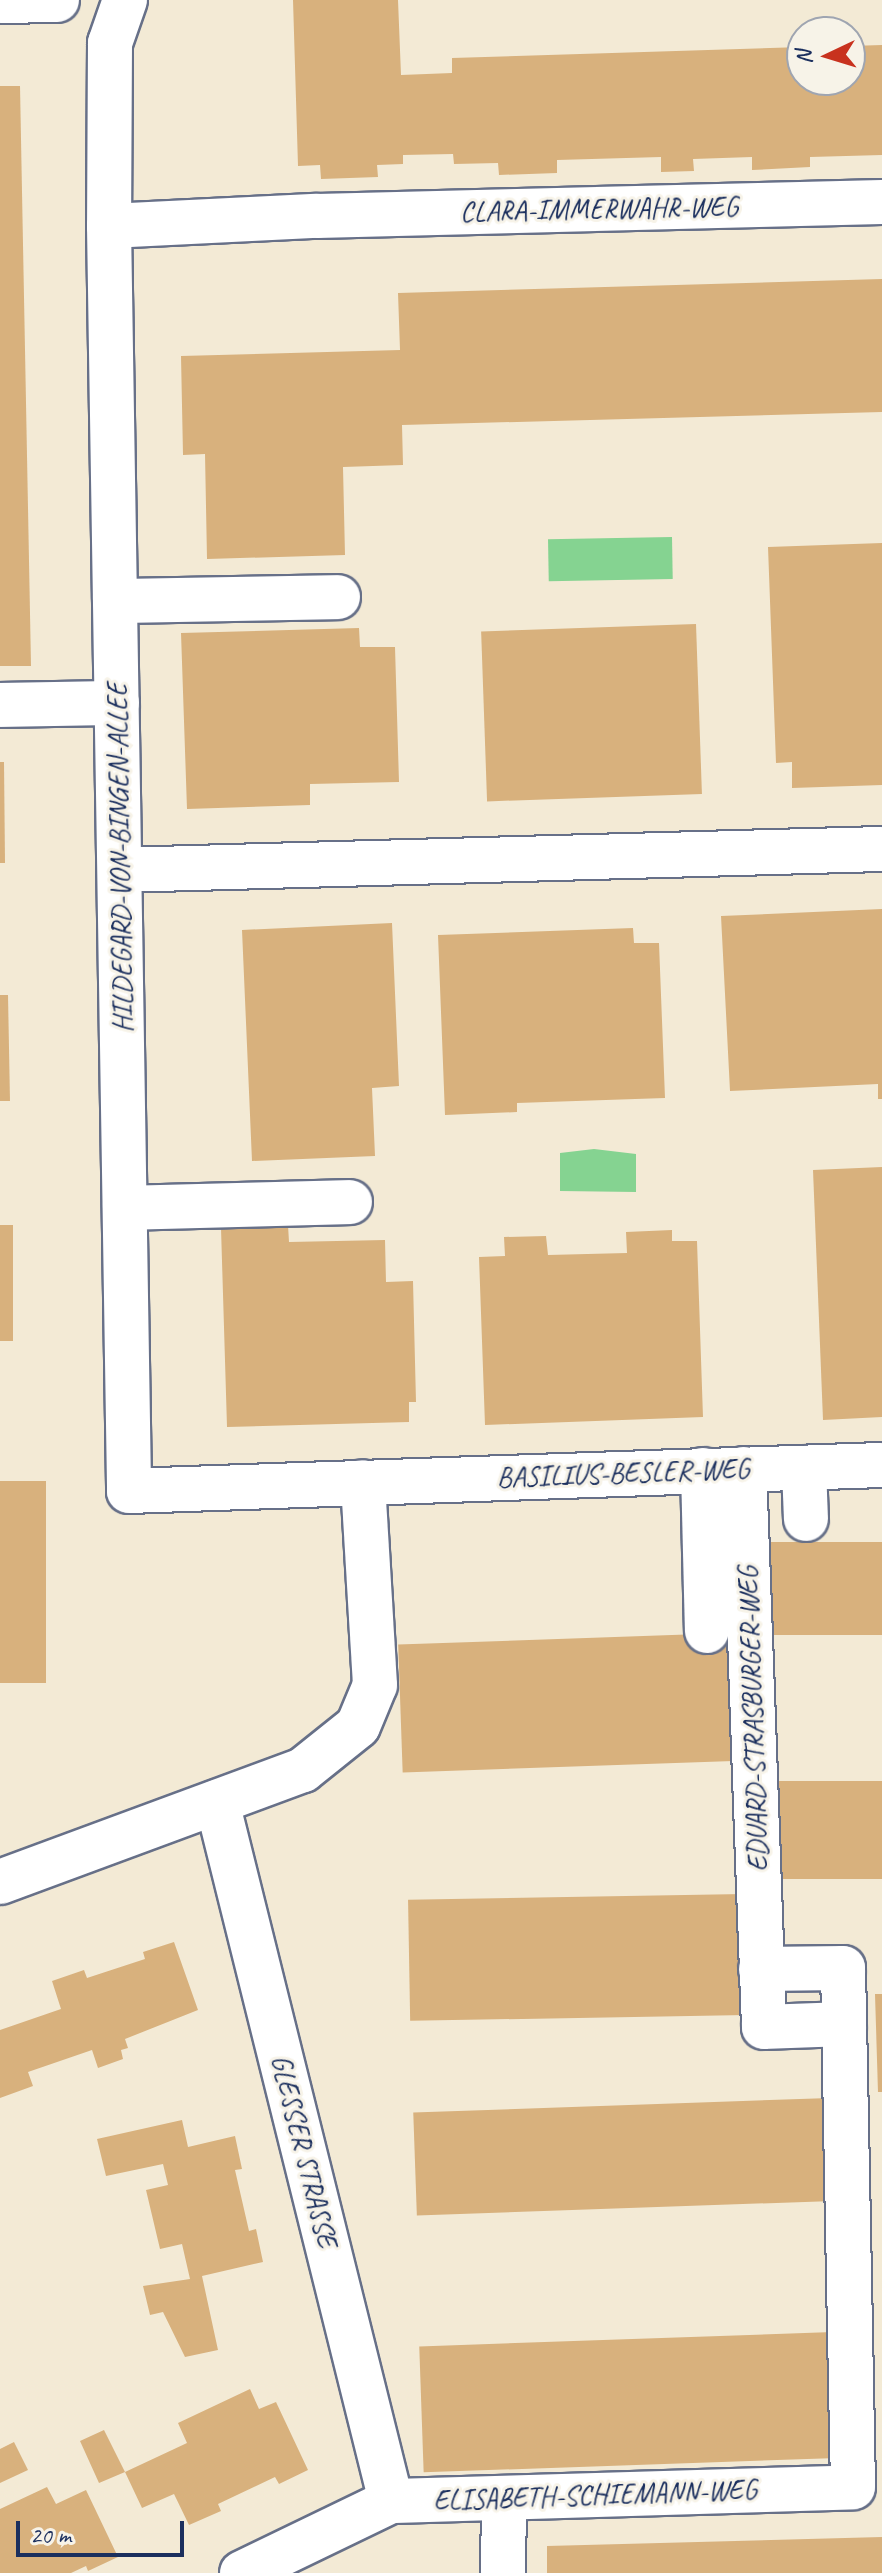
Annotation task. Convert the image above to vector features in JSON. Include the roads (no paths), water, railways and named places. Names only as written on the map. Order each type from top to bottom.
[{"type":"street","points":[[0,1],[57,0]]},
{"type":"street","name":"HILDEGARD-VON-BINGEN-ALLEE","points":[[125,0],[110,43],[109,226],[129,1491]]},
{"type":"street","name":"CLARA-IMMERWAHR-WEG","points":[[109,226],[317,216],[882,202]]},
{"type":"street","points":[[115,601],[338,597]]},
{"type":"street","points":[[0,705],[117,703]]},
{"type":"street","points":[[120,870],[882,849]]},
{"type":"street","points":[[125,1208],[350,1202]]},
{"type":"street","name":"BASILIUS-BESLER-WEG","points":[[129,1491],[882,1465]]},
{"type":"street","points":[[804,1468],[806,1519]]},
{"type":"street","points":[[707,1631],[724,1470]]},
{"type":"street","name":"EDUARD-STRASBURGER-WEG","points":[[724,1470],[764,2027],[844,2024]]},
{"type":"street","points":[[0,1882],[303,1770],[358,1726],[375,1685],[363,1482]]},
{"type":"street","name":"GLESSER STRASSE","points":[[217,1802],[391,2501]]},
{"type":"street","points":[[761,1969],[843,1968],[844,2024]]},
{"type":"street","name":"ELISABETH-SCHIEMANN-WEG","points":[[391,2501],[504,2498],[799,2474],[853,2487],[844,2024]]},
{"type":"street","points":[[503,2573],[504,2498]]},
{"type":"street","points":[[242,2573],[391,2501]]}]
